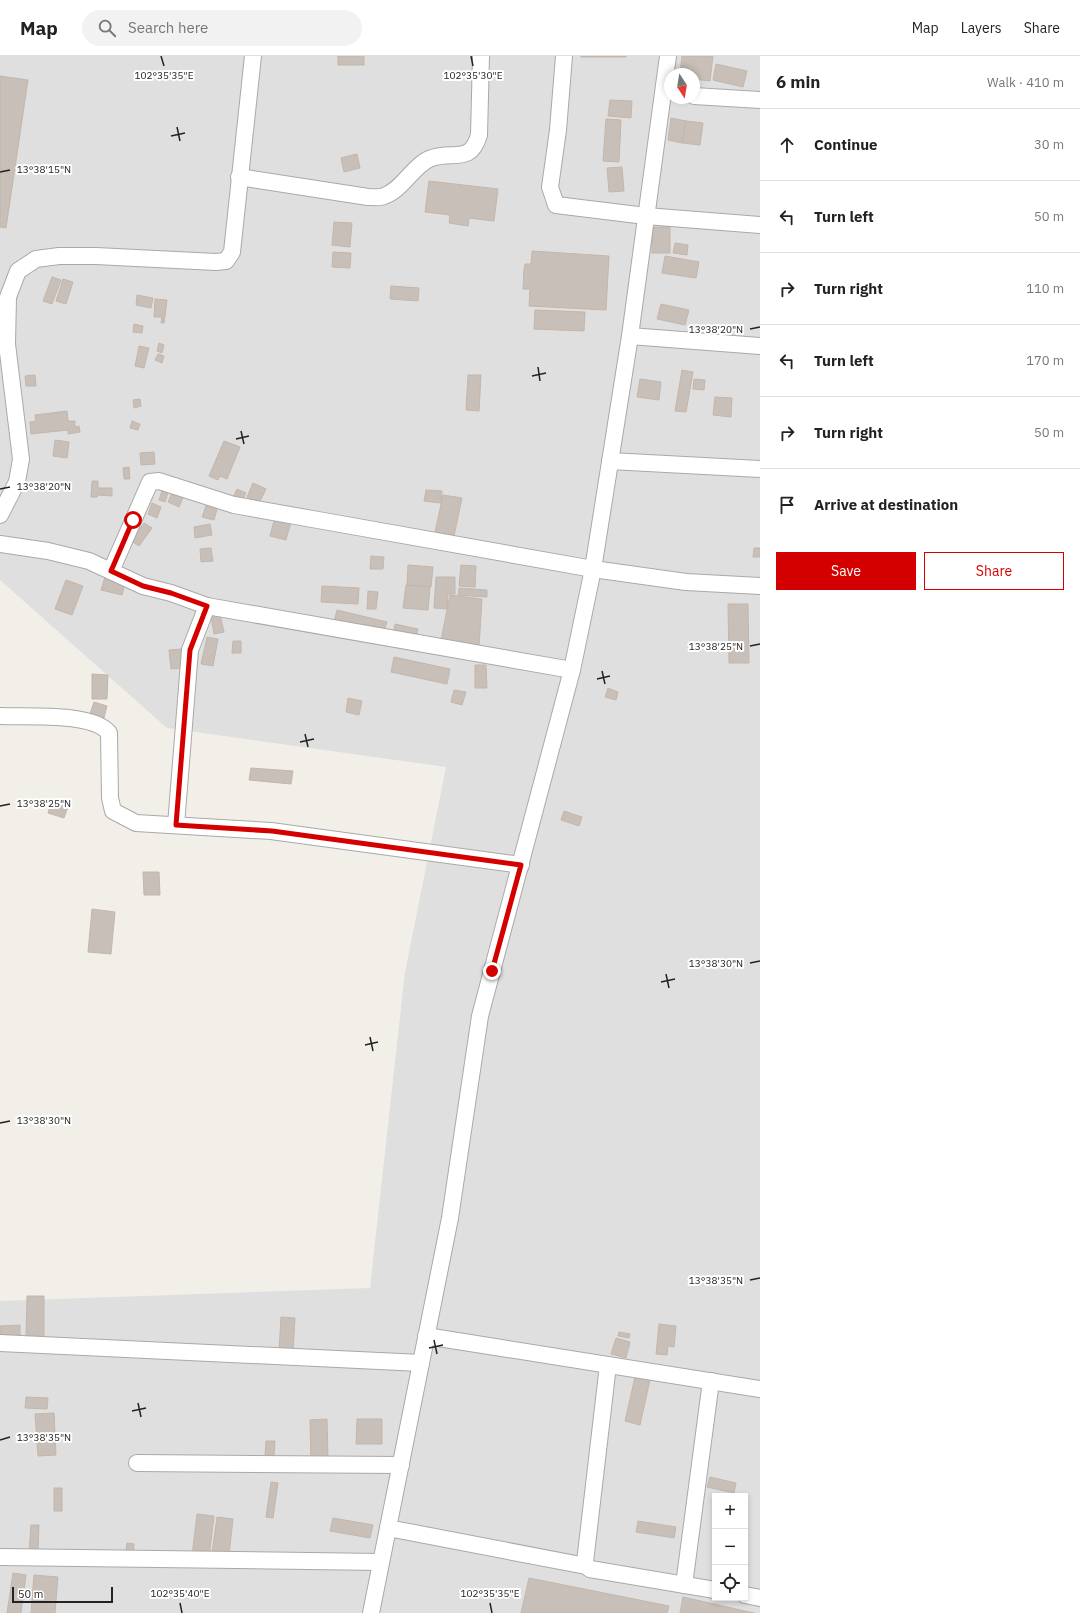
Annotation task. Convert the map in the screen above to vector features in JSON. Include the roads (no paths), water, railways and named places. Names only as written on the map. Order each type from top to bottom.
[{"type":"street","points":[[0,515],[17,482],[20,459],[7,344],[8,297],[18,271],[36,259],[59,256],[96,256],[216,262],[226,260],[232,252],[253,56]]},
{"type":"street","points":[[239,177],[368,197],[384,197],[427,160],[440,155],[464,155],[472,151],[476,146],[479,135],[481,56]]},
{"type":"street","points":[[564,56],[558,130],[550,187],[553,200],[556,205],[568,208],[646,216],[760,225]]},
{"type":"street","points":[[668,56],[668,68]]},
{"type":"street","points":[[700,96],[760,100]]},
{"type":"street","points":[[371,1613],[450,1218],[480,1016],[572,670],[593,569],[630,336],[646,216],[665,104]]},
{"type":"street","points":[[630,336],[760,346]]},
{"type":"street","points":[[610,461],[760,469]]},
{"type":"street","points":[[111,571],[150,482],[159,481],[234,505],[593,569],[686,582],[760,586]]},
{"type":"street","points":[[0,544],[70,555],[89,561],[143,586],[171,593],[207,606],[572,670]]},
{"type":"street","points":[[176,825],[190,650],[207,606]]},
{"type":"street","points":[[0,716],[75,718],[100,725],[109,733],[110,798],[113,810],[136,823],[272,831],[521,865]]},
{"type":"street","points":[[426,1336],[760,1389]]},
{"type":"street","points":[[0,1343],[421,1363]]},
{"type":"street","points":[[586,1566],[585,1562],[608,1365]]},
{"type":"street","points":[[684,1585],[711,1381]]},
{"type":"street","points":[[137,1463],[401,1465]]},
{"type":"street","points":[[388,1528],[586,1566],[590,1569],[712,1590]]},
{"type":"street","points":[[0,1557],[381,1562]]},
{"type":"street","points":[[748,1596],[760,1598]]}]
